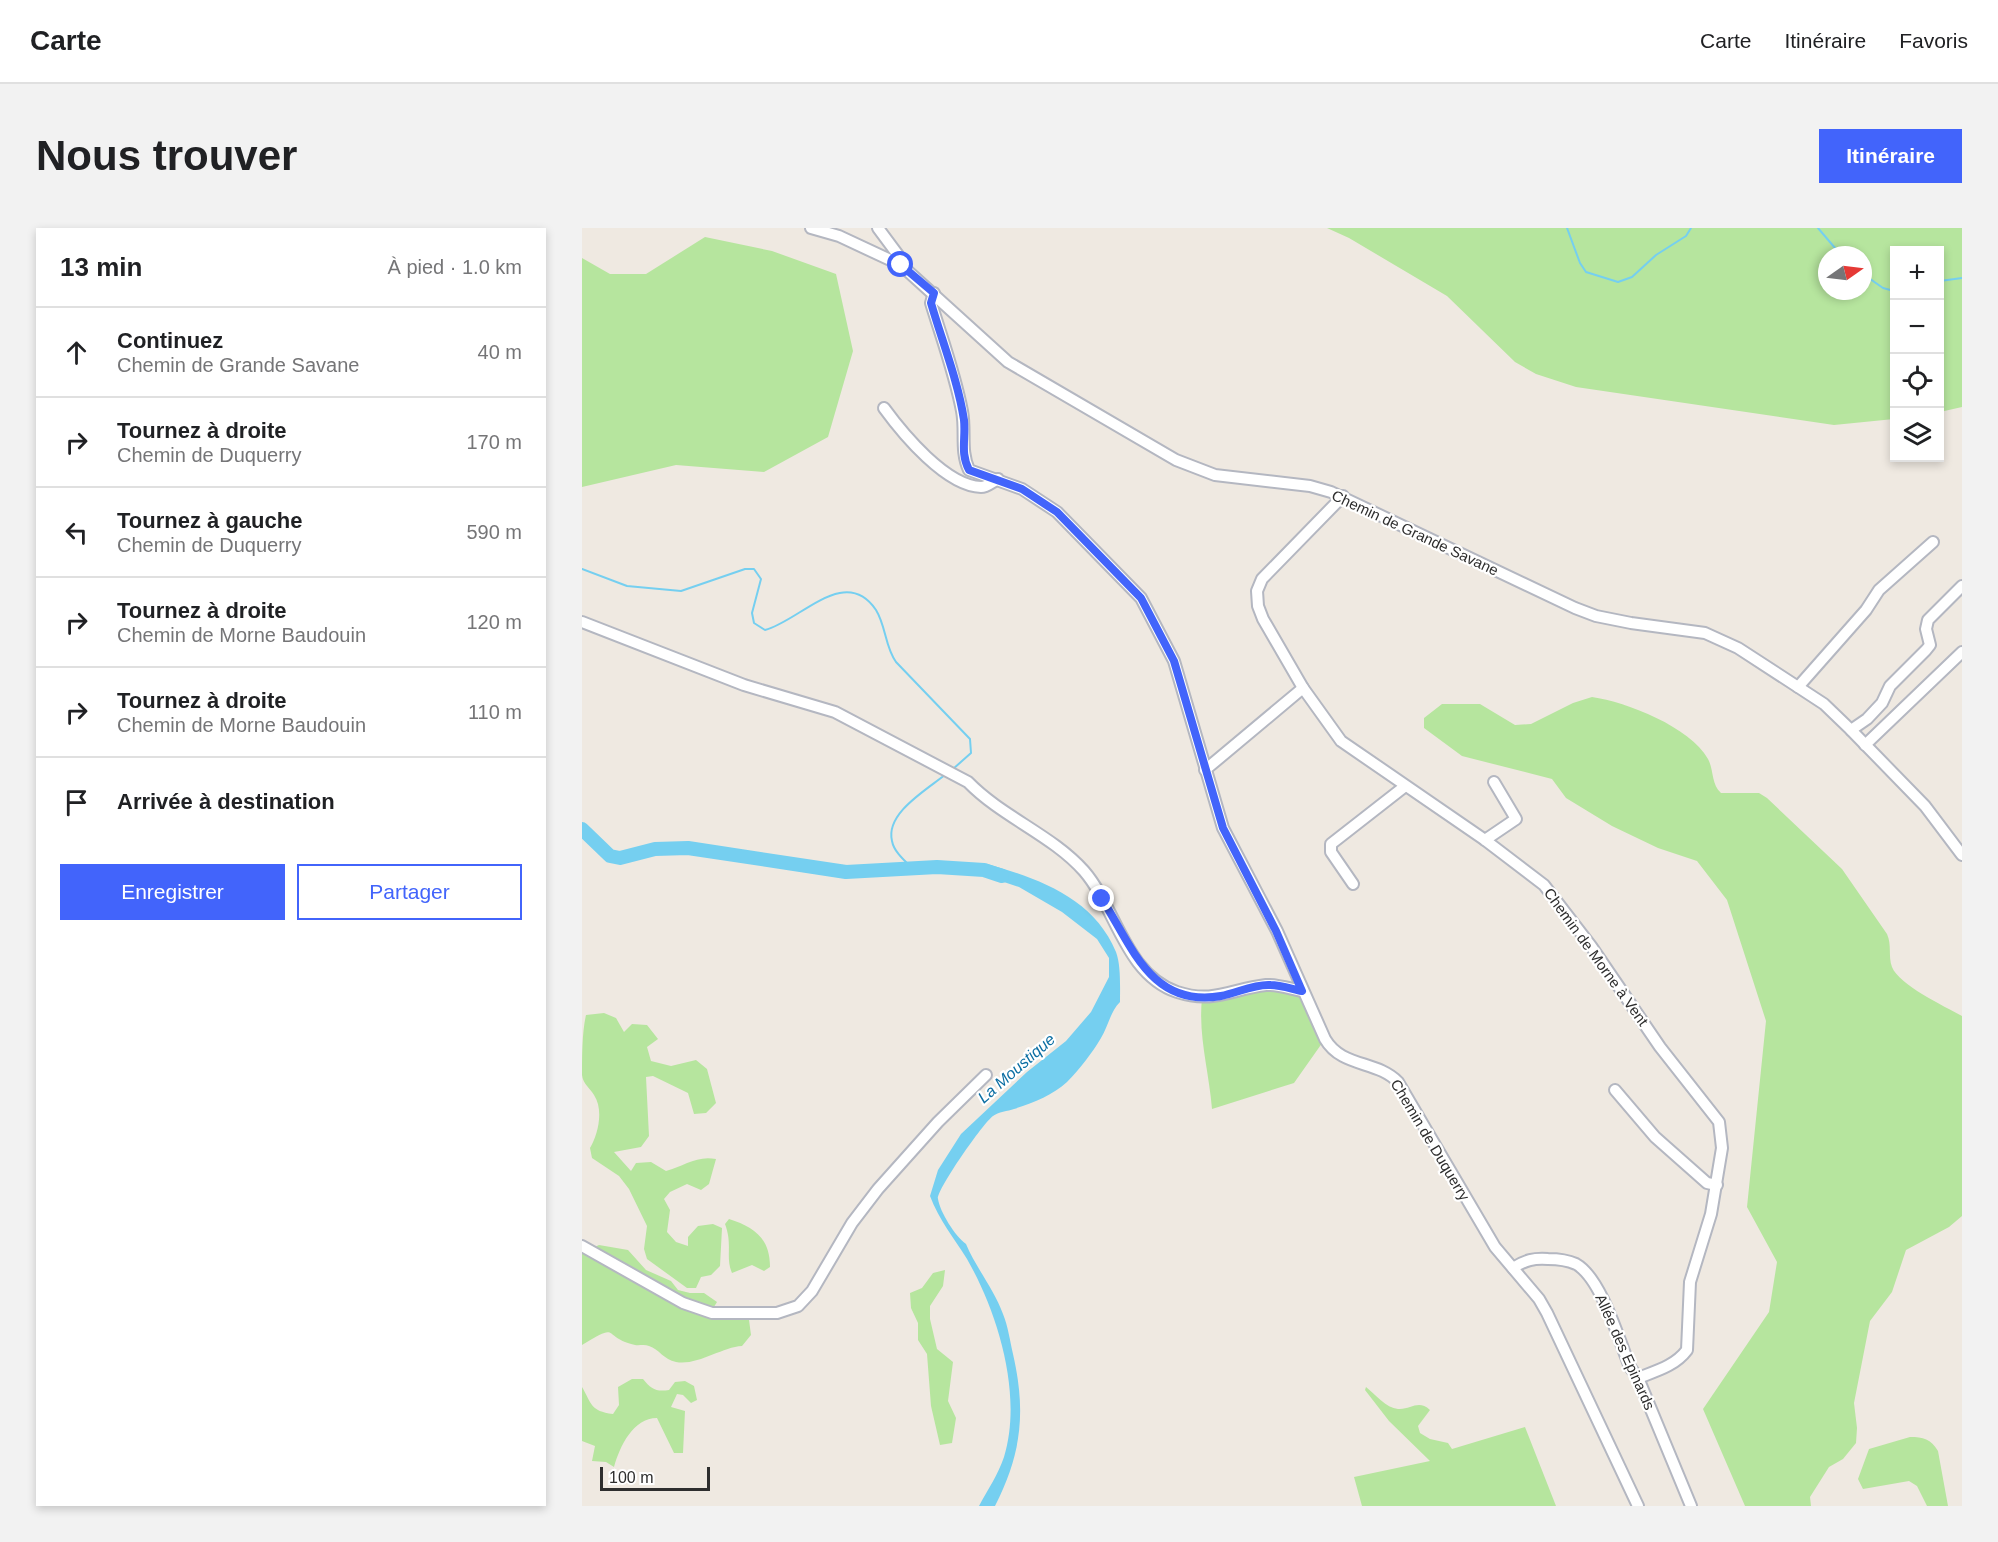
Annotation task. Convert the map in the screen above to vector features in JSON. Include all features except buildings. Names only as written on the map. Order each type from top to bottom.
[{"type":"street","name":"Chemin de Grande Savane","points":[[811,228],[848,240],[901,265],[1008,362],[1176,460],[1215,475],[1310,486],[1343,496],[1596,616],[1705,633],[1719,638],[1824,704],[1925,806],[1962,855]]},
{"type":"street","points":[[878,228],[898,255],[901,265]]},
{"type":"street","name":"Chemin de Duquerry","points":[[934,293],[931,303],[964,423],[963,453],[966,463],[975,474],[998,479],[1022,489],[1057,512],[1141,598],[1174,661],[1223,828],[1276,931],[1329,1047],[1347,1061],[1385,1072],[1398,1082],[1492,1242],[1539,1299],[1547,1313],[1638,1506]]},
{"type":"street","points":[[884,408],[895,424],[948,475],[968,485],[983,487],[998,479]]},
{"type":"street","name":"Chemin de Morne à Vent","points":[[1343,496],[1277,561],[1262,579],[1257,591],[1258,606],[1263,619],[1303,688],[1341,741],[1404,787],[1485,840],[1544,885],[1591,946],[1660,1047],[1719,1122],[1722,1148],[1717,1185],[1711,1214],[1690,1282],[1687,1350],[1681,1358],[1666,1367],[1638,1378]]},
{"type":"street","points":[[1798,687],[1866,610],[1880,590],[1933,542]]},
{"type":"street","points":[[1851,730],[1867,719],[1882,703],[1890,686],[1930,645],[1926,629],[1928,620],[1962,586]]},
{"type":"street","points":[[582,622],[744,685],[835,712],[959,777],[984,798],[1068,855],[1085,872],[1136,959],[1159,982],[1175,991],[1202,998],[1269,984],[1302,991]]},
{"type":"street","points":[[1865,746],[1962,652]]},
{"type":"street","points":[[1205,770],[1303,688]]},
{"type":"street","points":[[1485,840],[1516,819],[1494,782]]},
{"type":"street","points":[[1353,884],[1331,852],[1331,844],[1404,787]]},
{"type":"street","points":[[582,1246],[683,1303],[712,1313],[777,1313],[798,1306],[812,1291],[852,1223],[878,1189],[938,1122],[986,1075]]},
{"type":"street","points":[[1615,1090],[1655,1137],[1707,1183],[1717,1185]]},
{"type":"street","name":"Allée des Epinards","points":[[1513,1268],[1535,1258],[1563,1260],[1577,1265],[1588,1274],[1598,1290],[1630,1367],[1638,1378],[1691,1506]]},
{"type":"green space","points":[[1327,228],[1962,228],[1962,407],[1944,411],[1944,246],[1890,246],[1890,419],[1834,425],[1576,387],[1536,374],[1515,362],[1447,296],[1349,238]]},
{"type":"green space","points":[[705,237],[772,251],[836,274],[853,351],[828,437],[764,472],[676,465],[582,487],[582,258],[610,274],[646,274]]},
{"type":"green space","points":[[1592,697],[1639,710],[1673,727],[1687,737],[1708,759],[1716,785],[1721,793],[1759,793],[1767,798],[1842,869],[1887,934],[1891,963],[1896,974],[1923,995],[1962,1016],[1962,1216],[1949,1227],[1906,1250],[1892,1292],[1870,1321],[1854,1403],[1856,1443],[1843,1459],[1829,1467],[1810,1497],[1811,1506],[1745,1506],[1703,1409],[1769,1312],[1777,1262],[1747,1207],[1766,1021],[1727,900],[1697,861],[1658,848],[1612,826],[1566,798],[1552,779],[1462,756],[1424,728],[1424,718],[1442,704],[1480,704],[1515,725],[1531,724],[1573,703]]},
{"type":"green space","points":[[1243,989],[1302,991],[1325,1039],[1294,1083],[1212,1109],[1203,1040],[1202,998]]},
{"type":"green space","points":[[604,1013],[616,1018],[624,1032],[632,1024],[647,1025],[658,1039],[647,1047],[651,1061],[671,1066],[696,1060],[707,1069],[716,1103],[706,1113],[694,1114],[688,1093],[653,1076],[646,1077],[649,1136],[641,1147],[614,1152],[631,1171],[636,1163],[651,1162],[666,1171],[703,1158],[716,1159],[709,1184],[701,1190],[687,1184],[670,1192],[664,1199],[670,1210],[667,1232],[676,1242],[688,1246],[688,1237],[698,1226],[713,1224],[722,1228],[720,1266],[711,1275],[701,1277],[696,1288],[687,1288],[647,1259],[644,1249],[647,1226],[629,1189],[619,1176],[592,1158],[590,1148],[597,1129],[599,1108],[582,1075],[583,1037],[586,1015]]},
{"type":"green space","points":[[729,1219],[746,1226],[759,1235],[767,1248],[770,1267],[764,1271],[752,1265],[732,1273],[725,1224]]},
{"type":"green space","points":[[599,1245],[628,1250],[646,1270],[671,1281],[678,1290],[704,1293],[717,1302],[712,1310],[696,1312],[715,1318],[735,1315],[749,1320],[751,1335],[742,1346],[684,1363],[672,1361],[653,1347],[624,1342],[607,1332],[582,1345],[582,1253]]},
{"type":"green space","points":[[945,1270],[943,1286],[930,1306],[930,1319],[937,1349],[953,1362],[948,1401],[956,1418],[952,1443],[940,1445],[931,1406],[927,1354],[918,1340],[918,1323],[911,1308],[910,1293],[922,1288],[933,1273]]},
{"type":"green space","points":[[632,1379],[643,1379],[651,1387],[661,1391],[669,1390],[675,1382],[685,1381],[694,1386],[697,1400],[691,1403],[683,1395],[677,1394],[671,1407],[685,1411],[683,1453],[674,1453],[657,1418],[649,1419],[634,1428],[624,1442],[614,1467],[606,1462],[592,1461],[595,1446],[582,1441],[582,1387],[596,1409],[613,1414],[619,1405],[618,1387]]},
{"type":"green space","points":[[1366,1387],[1394,1408],[1403,1409],[1418,1405],[1426,1407],[1430,1410],[1418,1426],[1420,1433],[1430,1439],[1448,1443],[1452,1449],[1525,1427],[1556,1506],[1362,1506],[1354,1477],[1430,1461],[1389,1421],[1365,1390]]},
{"type":"green space","points":[[1910,1437],[1926,1440],[1938,1451],[1948,1506],[1927,1506],[1917,1486],[1909,1481],[1863,1489],[1858,1479],[1869,1449]]},
{"type":"water","points":[[987,864],[1044,884],[1079,904],[1094,917],[1106,933],[1118,957],[1120,1002],[1097,1044],[1072,1077],[1061,1087],[1042,1098],[993,1116],[961,1157],[939,1193],[939,1204],[945,1217],[966,1244],[1005,1319],[1017,1375],[1019,1432],[1011,1468],[995,1506],[979,1506],[1004,1457],[1011,1408],[1009,1381],[989,1304],[967,1259],[942,1221],[930,1196],[938,1170],[961,1134],[1027,1072],[1066,1041],[1091,1012],[1109,977],[1109,958],[1097,939],[1062,912],[1019,887],[983,875]]},
{"type":"waterway","points":[[1567,228],[1580,263],[1586,272],[1618,282],[1632,277],[1656,255],[1686,236],[1691,228]]},
{"type":"waterway","points":[[1818,228],[1833,246]]},
{"type":"waterway","points":[[1944,280],[1962,278]]},
{"type":"waterway","points":[[1872,280],[1890,290]]},
{"type":"waterway","points":[[582,569],[627,586],[681,591],[745,569],[754,569],[761,579],[752,613],[754,623],[765,630],[779,625],[822,599],[836,594],[850,592],[864,597],[879,616],[896,662],[970,739],[971,753],[953,769]]},
{"type":"waterway","points":[[912,868],[893,845],[892,831],[895,821],[901,811],[919,794],[946,774]]},
{"type":"waterway","name":"La Moustique","points":[[582,829],[610,856],[620,858],[655,849],[688,848],[846,872],[937,867],[984,870],[1002,876]]},
{"type":"route","points":[[901,265],[934,293],[931,303],[960,400],[964,423],[963,453],[969,470],[1022,489],[1057,512],[1126,580],[1141,598],[1174,661],[1223,828],[1292,964],[1302,991],[1269,984],[1202,998],[1175,991],[1159,982],[1136,959],[1102,899]]}]
